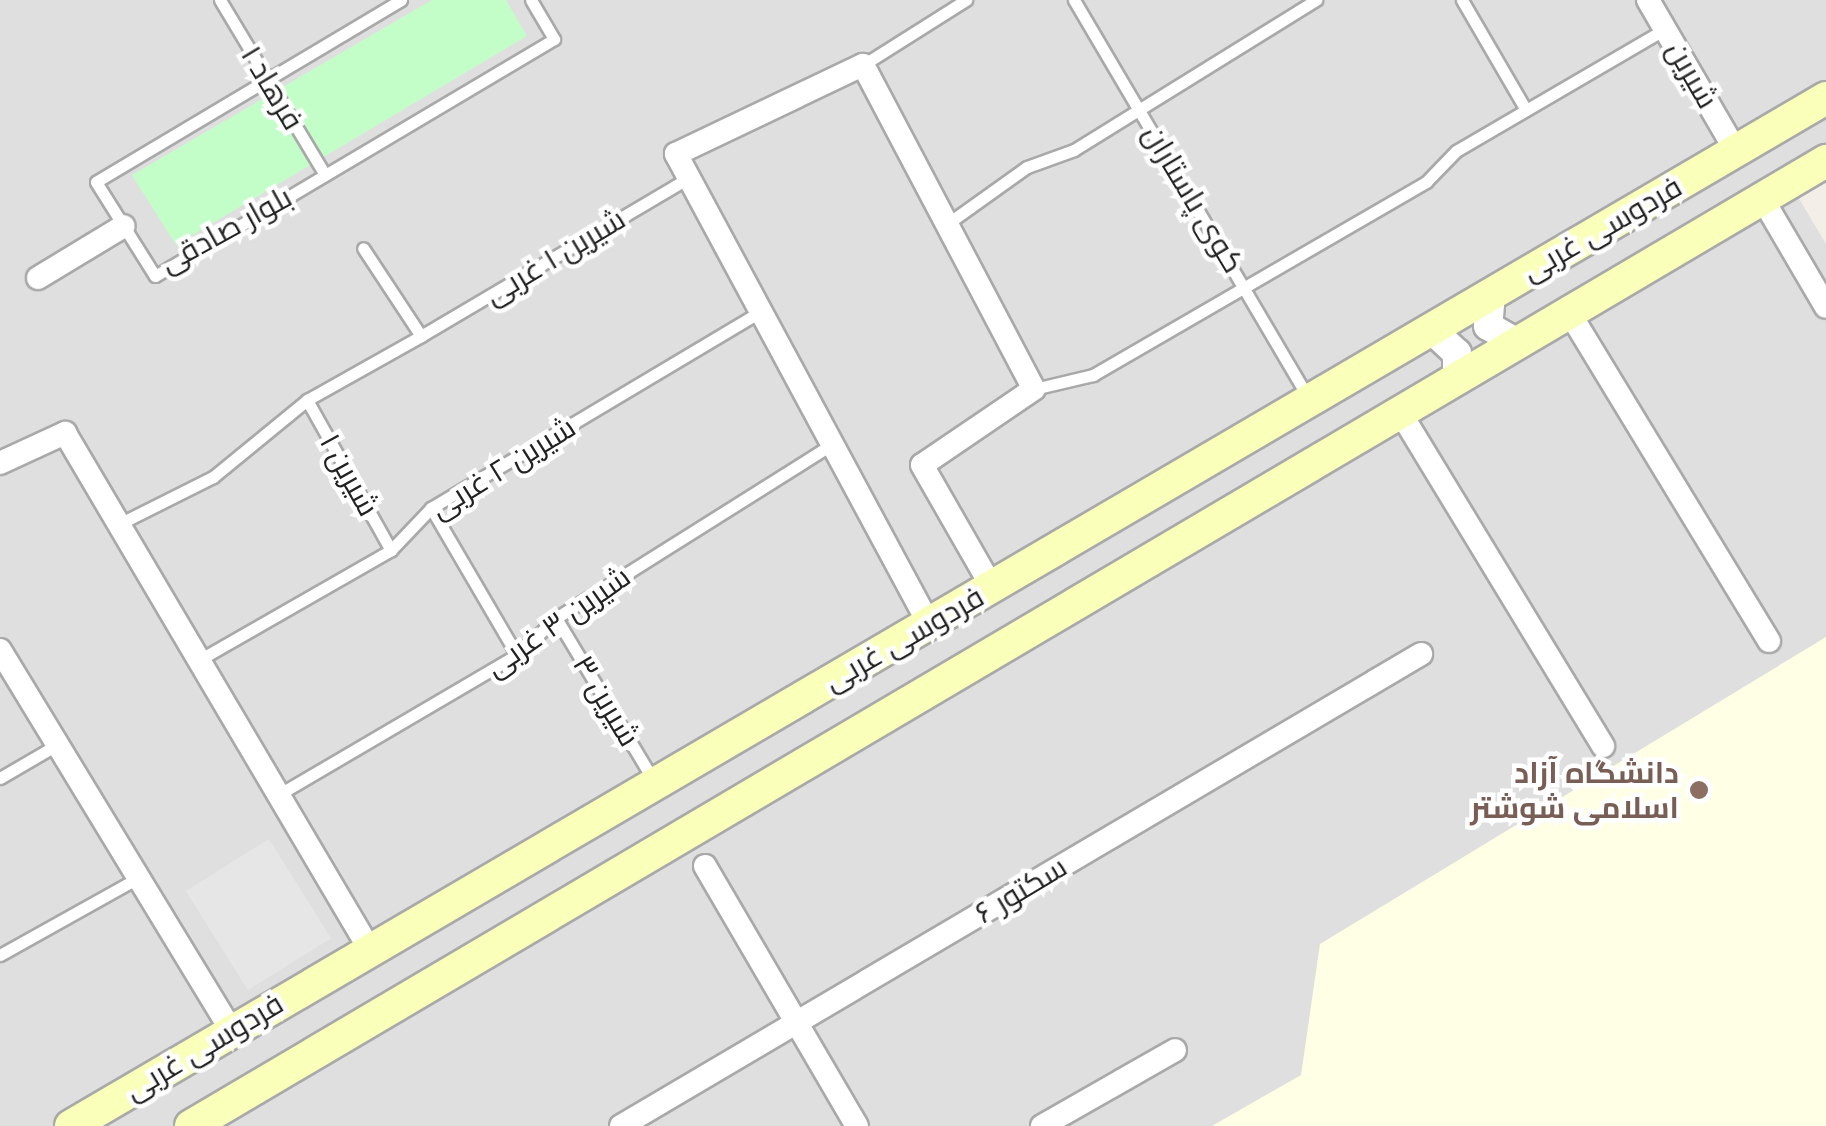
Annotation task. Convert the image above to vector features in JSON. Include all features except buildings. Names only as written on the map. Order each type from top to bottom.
[{"type":"main road","name":"فردوسی غربی","points":[[71,1126],[1826,98]]},
{"type":"main road","name":"فردوسی غربی","points":[[190,1126],[1826,161]]},
{"type":"street","name":"شیرین","points":[[1648,0],[1736,151]]},
{"type":"street","points":[[929,624],[835,442],[676,154],[863,64],[1034,390],[922,466],[992,587]]},
{"type":"street","points":[[1762,198],[1826,307]]},
{"type":"street","points":[[38,278],[124,226]]},
{"type":"street","points":[[1492,294],[1488,326],[1518,343]]},
{"type":"street","points":[[1569,312],[1769,641]]},
{"type":"street","points":[[1432,329],[1457,353],[1457,378]]},
{"type":"street","points":[[1400,412],[1603,746]]},
{"type":"street","points":[[0,463],[65,432],[370,950]]},
{"type":"street","points":[[0,650],[53,747],[231,1030]]},
{"type":"street","name":"سکتور ۶","points":[[621,1126],[1421,654]]},
{"type":"street","points":[[705,866],[856,1126]]},
{"type":"street","points":[[1042,1126],[1174,1050]]},
{"type":"lane","name":"فرهاد ۱","points":[[220,0],[325,175]]},
{"type":"lane","name":"بلوار صادقی","points":[[401,0],[96,182],[155,276],[554,39],[531,0]]},
{"type":"lane","points":[[863,64],[966,0]]},
{"type":"lane","name":"کوی پاستاران","points":[[1074,0],[1310,400]]},
{"type":"lane","points":[[947,224],[1027,167],[1140,110],[1316,0]]},
{"type":"lane","points":[[1462,0],[1526,110]]},
{"type":"lane","points":[[1034,390],[1093,374],[1245,287],[1426,182],[1456,151],[1664,28]]},
{"type":"lane","name":"شیرین ۱ غربی","points":[[118,524],[213,476],[307,400],[689,178]]},
{"type":"lane","points":[[363,248],[421,336]]},
{"type":"lane","name":"شیرین ۲ غربی","points":[[199,660],[392,550],[431,508],[761,311]]},
{"type":"lane","name":"شیرین ۱","points":[[307,400],[392,550]]},
{"type":"lane","name":"شیرین ۳ غربی","points":[[278,795],[517,655],[556,618],[835,442]]},
{"type":"lane","points":[[431,508],[517,655]]},
{"type":"lane","name":"شیرین ۳","points":[[556,618],[656,784]]},
{"type":"lane","points":[[0,778],[53,747]]},
{"type":"lane","points":[[0,955],[136,879]]},
{"type":"shaded area","points":[[0,0],[1826,0],[1826,145],[1782,170],[1826,244],[1826,1126],[0,1126]]},
{"type":"shaded area","name":"دانشگاه آزاد اسلامی شوشتر","points":[[1826,637],[1826,1126],[1212,1126],[1301,1075],[1320,944]]},
{"type":"shaded area","points":[[269,839],[331,938],[248,990],[186,891]]},
{"type":"green space","points":[[432,0],[506,0],[527,36],[176,245],[132,175]]},
{"type":"place","name":"دانشگاه آزاد اسلامی شوشتر","points":[[1699,790]]}]
